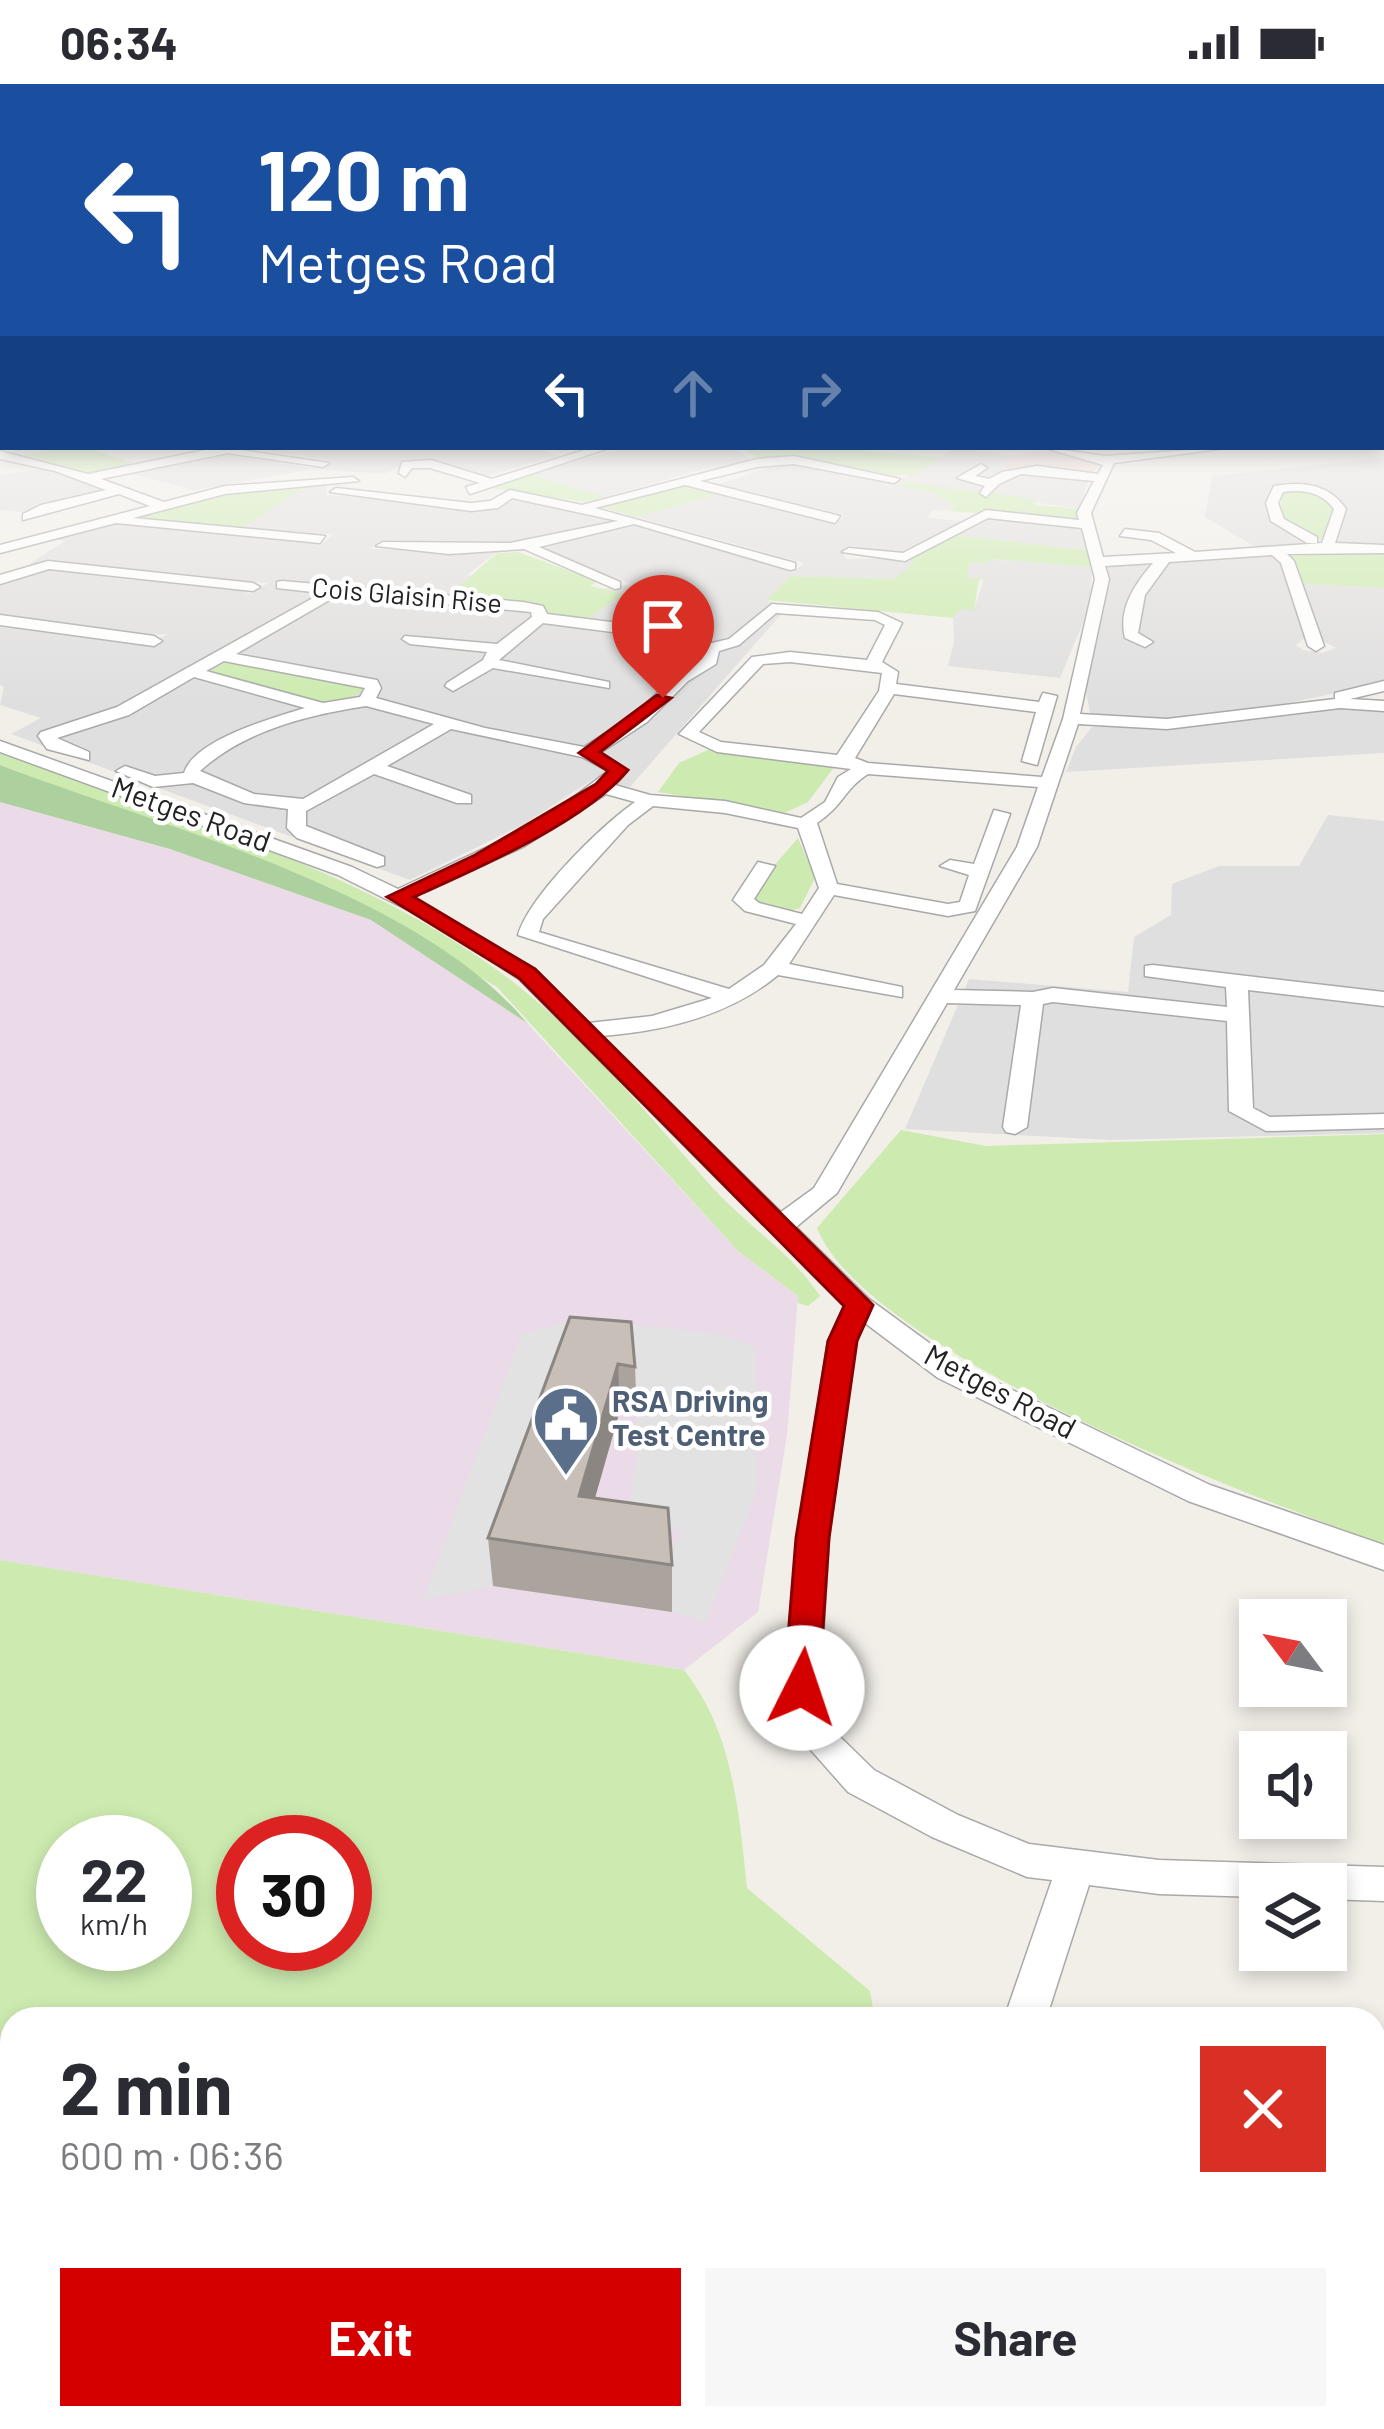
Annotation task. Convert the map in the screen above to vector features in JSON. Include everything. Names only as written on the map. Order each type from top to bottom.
[{"type":"street","points":[[106,484],[160,505]]},
{"type":"street","points":[[0,550],[160,505],[274,484]]},
{"type":"street","points":[[352,484],[470,490],[584,507],[790,566]]},
{"type":"street","points":[[470,490],[481,484]]},
{"type":"street","points":[[584,507],[664,484]]},
{"type":"street","points":[[698,484],[835,519]]},
{"type":"street","points":[[777,1228],[824,1193],[1027,847],[1070,719],[1102,579],[1086,525],[1097,484]]},
{"type":"street","points":[[1312,541],[1278,521],[1272,502],[1278,489],[1318,488],[1330,495],[1340,509],[1328,542],[1331,547]]},
{"type":"street","points":[[74,521],[21,516],[122,490]]},
{"type":"street","points":[[336,492],[472,507],[493,505],[510,494]]},
{"type":"street","points":[[1071,493],[1092,494]]},
{"type":"street","points":[[849,553],[905,557],[972,520],[996,514],[1086,525]]},
{"type":"street","points":[[954,517],[972,520]]},
{"type":"street","points":[[111,518],[320,538]]},
{"type":"street","points":[[383,546],[457,551],[530,548],[634,520]]},
{"type":"street","points":[[1124,533],[1154,536],[1195,557]]},
{"type":"street","points":[[1097,562],[1331,547],[1384,549]]},
{"type":"street","points":[[530,548],[621,589],[596,624]]},
{"type":"street","points":[[1276,551],[1287,561],[1316,646]]},
{"type":"street","points":[[1145,642],[1130,635],[1129,620],[1136,593],[1162,560]]},
{"type":"street","points":[[0,580],[47,565],[253,587]]},
{"type":"street","points":[[436,599],[461,580]]},
{"type":"street","name":"Cois Glaisin Rise","points":[[282,585],[523,606],[538,610],[540,618],[596,624],[712,648]]},
{"type":"street","points":[[334,592],[123,711],[47,736],[53,745],[153,782],[195,777],[251,799],[297,806],[449,723]]},
{"type":"street","points":[[587,753],[641,718],[682,678],[710,661],[712,648],[734,643],[772,608],[878,616],[895,623],[872,665]]},
{"type":"street","points":[[453,686],[540,618]]},
{"type":"street","points":[[0,620],[154,641]]},
{"type":"street","points":[[410,639],[603,685]]},
{"type":"street","points":[[225,656],[267,668],[370,683],[374,688],[366,701]]},
{"type":"street","points":[[856,764],[850,748],[889,688],[890,672],[872,665],[790,657],[758,660],[688,734],[717,747],[856,764],[1050,783]]},
{"type":"street","points":[[196,673],[323,708]]},
{"type":"street","points":[[1070,719],[1167,724],[1297,707],[1384,686]]},
{"type":"street","points":[[889,688],[1048,700],[1031,761]]},
{"type":"street","points":[[195,777],[191,770],[195,765],[290,717],[366,701],[587,753],[619,770],[602,788],[482,859],[397,897]]},
{"type":"street","points":[[1297,707],[1384,706]]},
{"type":"street","name":"Metges Road","points":[[0,746],[345,871],[445,921],[527,974],[777,1228],[859,1305],[948,1371],[1199,1493],[1384,1558]]},
{"type":"street","points":[[808,825],[833,805],[856,764]]},
{"type":"street","points":[[372,767],[464,799]]},
{"type":"street","points":[[602,788],[808,825]]},
{"type":"street","points":[[649,800],[621,821],[533,919],[528,934],[729,996]]},
{"type":"street","points":[[297,806],[296,828],[304,834],[377,861]]},
{"type":"street","points":[[830,888],[948,910],[968,907],[1000,814]]},
{"type":"street","points":[[808,825],[830,888]]},
{"type":"street","points":[[765,866],[743,900],[752,908],[807,921]]},
{"type":"street","points":[[950,866],[982,871]]},
{"type":"street","points":[[582,1030],[630,1028],[675,1018],[763,978],[830,888]]},
{"type":"street","points":[[773,967],[894,992]]},
{"type":"street","points":[[1153,970],[1384,999]]},
{"type":"street","points":[[1237,982],[1241,1111],[1250,1120],[1266,1124],[1384,1121]]},
{"type":"street","points":[[939,996],[1033,999],[1053,995],[1237,1015]]},
{"type":"street","points":[[1015,1127],[1033,999]]},
{"type":"street","points":[[859,1305],[842,1341],[813,1538],[802,1688],[820,1740],[861,1781],[945,1826],[1027,1860],[1160,1877],[1384,1884]]},
{"type":"street","points":[[1029,2007],[1076,1866]]},
{"type":"shaded area","points":[[0,484],[95,484],[108,489],[26,510],[31,513],[0,510]]},
{"type":"shaded area","points":[[172,484],[226,484],[194,490]]},
{"type":"shaded area","points":[[564,484],[649,484],[605,497]]},
{"type":"shaded area","points":[[721,484],[904,484],[955,506],[931,511],[927,518],[962,521],[909,553],[871,552],[853,546],[842,553],[847,559],[910,558],[915,562],[895,579],[791,576],[767,600],[783,612],[630,787],[595,778],[524,824],[410,880],[11,734],[41,718],[0,705],[4,687],[0,685],[0,622],[147,646],[168,634],[0,617],[0,582],[46,567],[122,579],[231,586],[250,594],[268,583],[29,564],[65,541],[48,538],[110,522],[306,539],[321,545],[334,534],[234,532],[309,485],[326,485],[327,495],[499,505],[523,498],[622,520],[529,545],[383,540],[370,549],[497,552],[467,575],[596,590],[632,584],[539,549],[635,524],[794,572],[804,563],[636,517],[724,493],[837,523],[844,515]]},
{"type":"shaded area","points":[[922,484],[1087,484],[1079,509]]},
{"type":"shaded area","points":[[1211,484],[1384,484],[1384,547],[1333,542],[1344,511],[1336,496],[1311,486],[1272,489],[1270,502],[1289,531],[1311,544],[1257,548],[1205,517]]},
{"type":"shaded area","points":[[985,517],[1083,529],[1087,550],[954,535]]},
{"type":"shaded area","points":[[1263,554],[1280,557],[1306,637],[1296,645],[1303,650],[1322,653],[1336,648],[1321,640],[1302,584],[1384,588],[1384,683],[1249,711],[1139,720],[1090,713],[1084,680],[1106,598],[1108,565]]},
{"type":"shaded area","points":[[989,559],[1092,567],[1090,606],[1060,678],[948,666],[953,618],[959,608],[974,609],[983,582],[982,578],[967,578],[970,562],[988,563]]},
{"type":"shaded area","points":[[1338,707],[1384,710],[1384,753],[1066,772],[1076,747],[1092,727],[1213,724]]},
{"type":"shaded area","points":[[0,802],[170,849],[371,920],[527,1023],[738,1251],[798,1296],[787,1435],[758,1612],[684,1670],[0,1560]]},
{"type":"shaded area","points":[[1328,815],[1384,821],[1384,1133],[1111,1140],[905,1129],[969,979],[1128,992],[1134,937],[1171,915],[1172,884],[1219,866],[1299,866]]},
{"type":"shaded area","points":[[580,1319],[718,1334],[756,1347],[757,1489],[706,1622],[672,1612],[669,1555],[683,1530],[626,1522],[638,1447],[637,1413],[572,1364],[493,1586],[423,1600],[522,1334]]},
{"type":"green space","points":[[564,484],[605,497],[585,502],[485,487]]},
{"type":"green space","points":[[681,484],[724,493],[636,517],[598,506]]},
{"type":"green space","points":[[925,484],[1036,499],[1035,505],[1079,509],[1079,520],[949,511],[955,506],[933,493],[900,486]]},
{"type":"green space","points":[[309,485],[237,531],[134,518],[215,497]]},
{"type":"green space","points":[[1293,488],[1323,493],[1333,508],[1321,540],[1282,518],[1281,492]]},
{"type":"green space","points":[[954,535],[1087,550],[1092,567],[990,559],[989,563],[970,562],[967,578],[990,578],[979,580],[974,610],[960,609],[953,618],[766,600],[791,576],[894,579],[914,563],[910,558]]},
{"type":"green space","points":[[1384,551],[1384,588],[1302,584],[1290,556]]},
{"type":"green space","points":[[518,552],[597,581],[590,586],[623,594],[586,620],[548,614],[542,608],[448,596],[497,553]]},
{"type":"green space","points":[[232,660],[366,687],[350,698],[311,702],[207,671]]},
{"type":"green space","points":[[710,749],[835,766],[808,802],[784,813],[658,792],[679,763]]},
{"type":"green space","points":[[0,753],[317,870],[437,930],[493,967],[581,1042],[724,1200],[796,1266],[820,1296],[808,1306],[798,1303],[798,1296],[738,1251],[497,987],[328,887],[0,765]]},
{"type":"green space","points":[[0,765],[282,867],[354,899],[421,936],[480,977],[527,1023],[371,920],[170,849],[0,802]]},
{"type":"green space","points":[[798,838],[815,878],[800,908],[786,912],[755,904],[750,898],[753,890]]},
{"type":"green space","points":[[901,1130],[986,1146],[1384,1134],[1384,1544],[1249,1493],[1071,1416],[908,1323],[850,1275],[817,1228]]},
{"type":"green space","points":[[0,1560],[684,1670],[713,1719],[731,1773],[747,1888],[870,1991],[873,2007],[0,2007]]},
{"type":"building","points":[[570,1317],[631,1322],[635,1367],[618,1364],[579,1496],[668,1508],[672,1565],[488,1538]]},
{"type":"place","name":"RSA Driving Test Centre","points":[[566,1478]]},
{"type":"route","points":[[663,698],[587,753],[619,770],[602,788],[482,859],[397,897],[445,921],[527,974],[859,1305],[842,1341],[813,1538],[802,1688]]}]
